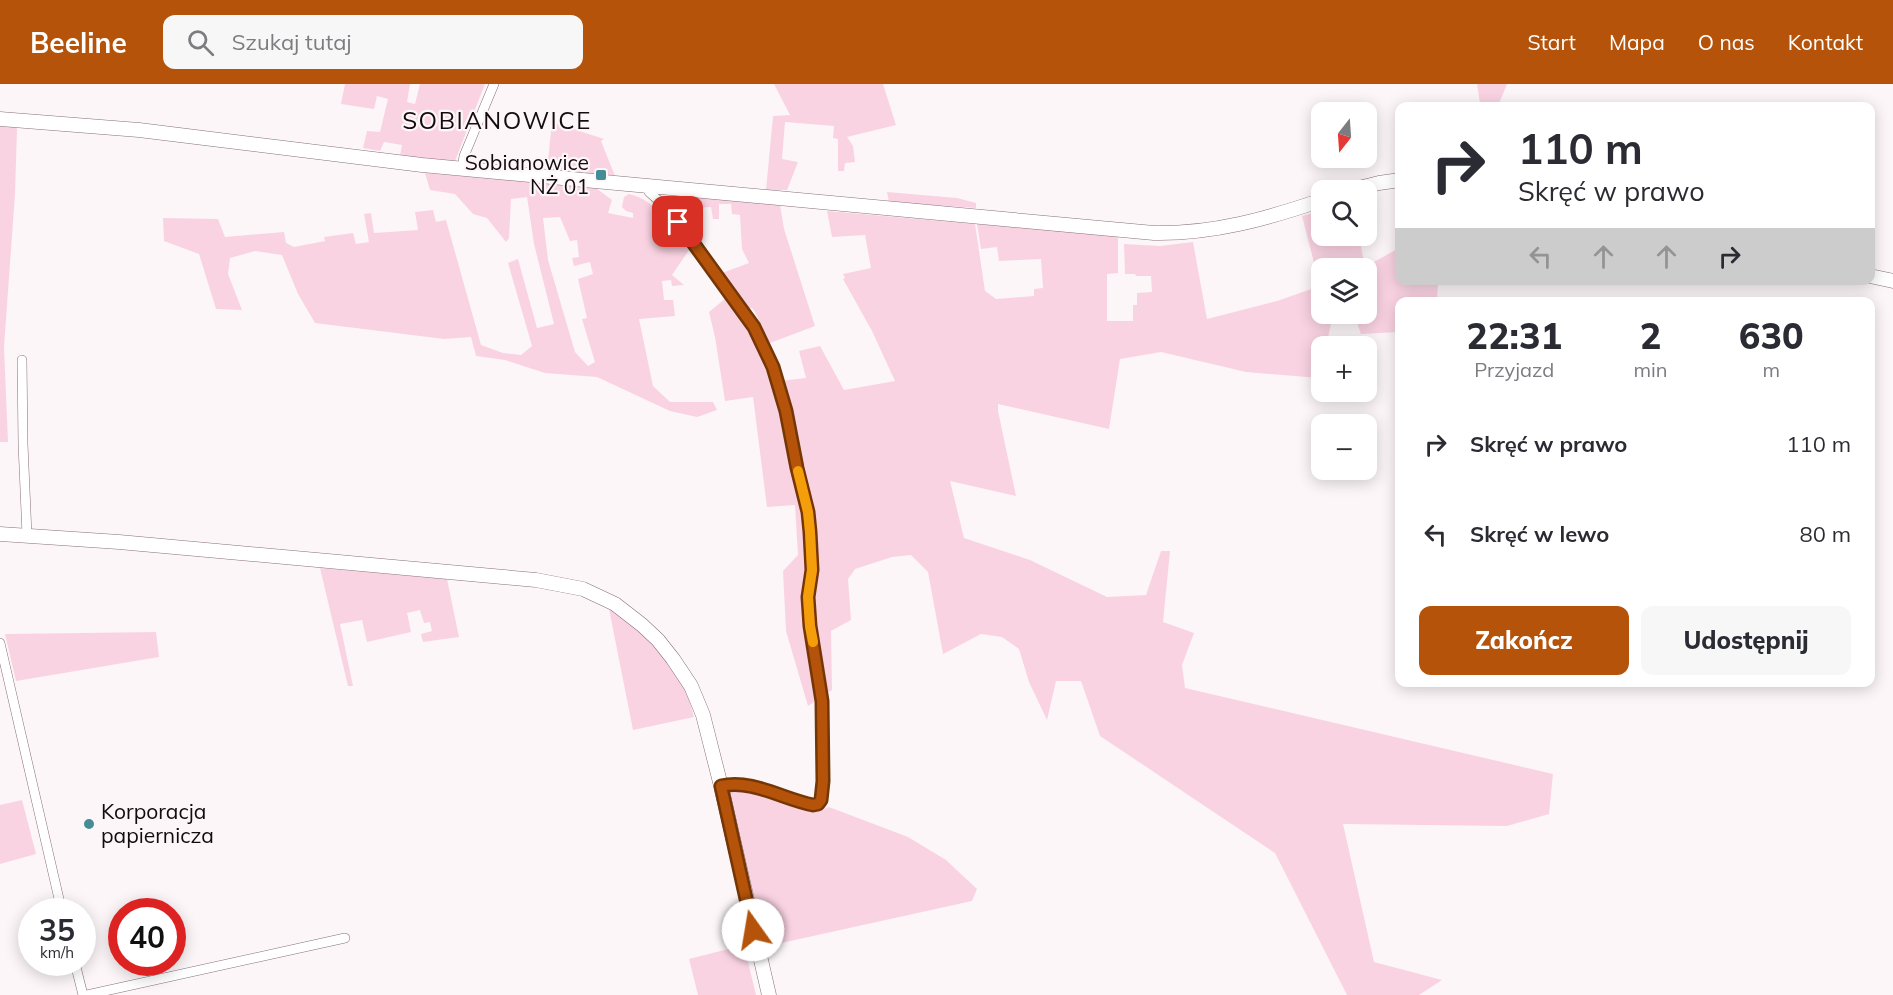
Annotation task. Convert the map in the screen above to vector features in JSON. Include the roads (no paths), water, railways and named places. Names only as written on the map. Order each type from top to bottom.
[{"type":"street","points":[[462,169],[464,156],[494,84]]},
{"type":"street","points":[[0,118],[139,130],[462,169],[1169,233],[1222,229],[1275,216],[1311,204]]},
{"type":"street","points":[[1377,184],[1395,181]]},
{"type":"street","points":[[647,186],[649,192],[668,209],[754,327],[769,357],[786,411],[808,512],[812,570],[808,597],[809,616],[822,701],[823,781],[821,800],[818,804],[813,805],[742,785],[721,786]]},
{"type":"street","points":[[668,209],[676,190]]},
{"type":"street","points":[[1875,277],[1893,281]]},
{"type":"street","points":[[22,360],[27,535]]},
{"type":"street","points":[[0,534],[528,580],[583,589],[607,599],[632,616],[658,640],[680,668],[698,702],[721,786],[769,995]]},
{"type":"street","points":[[0,643],[59,898]]},
{"type":"street","points":[[79,976],[85,995],[345,938]]},
{"type":"place","name":"Sobianowice NŻ 01","points":[[601,175]]},
{"type":"place","name":"Korporacja papiernicza","points":[[89,824]]},
{"type":"district","name":"SOBIANOWICE","points":[[497,121]]}]
